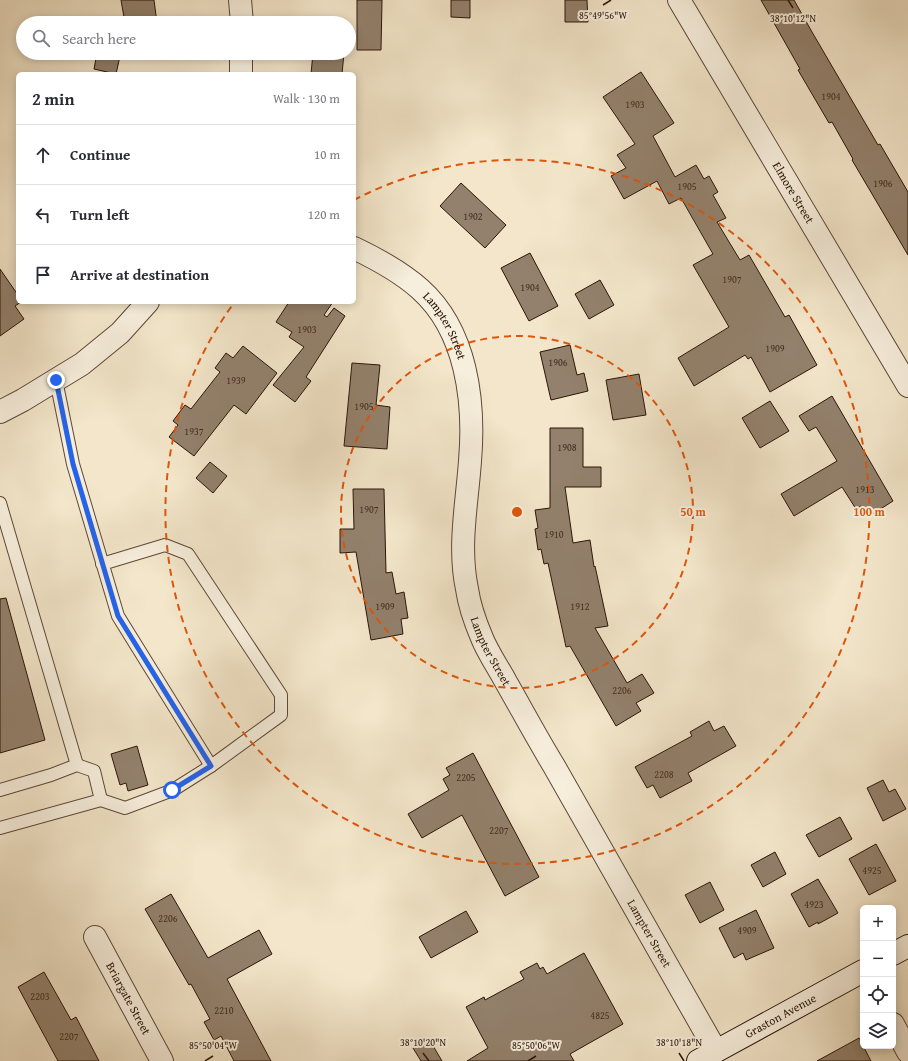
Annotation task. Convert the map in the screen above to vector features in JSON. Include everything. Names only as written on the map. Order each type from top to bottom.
[{"type":"street","points":[[240,0],[241,16]]},
{"type":"street","name":"Elmore Street","points":[[679,0],[908,386]]},
{"type":"street","points":[[241,72],[242,60]]},
{"type":"street","name":"Lampter Street","points":[[356,249],[382,262],[419,288],[442,316],[454,337],[463,360],[469,388],[471,425],[470,460],[463,521],[462,548],[467,589],[482,638],[525,717],[716,1051]]},
{"type":"street","points":[[0,412],[23,400],[82,364],[120,332],[146,304]]},
{"type":"street","name":"Briargate Street","points":[[95,936],[162,1061]]},
{"type":"street","points":[[896,952],[908,946]]},
{"type":"street","name":"Graston Avenue","points":[[698,1061],[860,973]]},
{"type":"street","points":[[896,1030],[908,1052]]},
{"type":"lane","points":[[56,380],[73,464],[118,616],[211,766]]},
{"type":"lane","points":[[0,503],[77,765]]},
{"type":"lane","points":[[0,828],[101,800],[125,808],[172,790],[211,766],[281,715],[281,695],[188,554],[165,545],[102,564]]},
{"type":"lane","points":[[0,790],[51,775],[77,765],[94,771],[101,800]]},
{"type":"building","points":[[121,0],[154,0],[156,16],[124,16]]},
{"type":"building","points":[[357,0],[382,0],[381,50],[357,50]]},
{"type":"building","points":[[451,0],[470,0],[470,18],[451,17]]},
{"type":"building","points":[[565,0],[587,0],[588,22],[565,22]]},
{"type":"building","points":[[761,0],[794,0],[878,145],[880,144],[908,192],[908,255],[852,160],[853,159],[832,122],[829,123],[798,70],[800,69]]},
{"type":"building","points":[[96,60],[119,60],[116,72],[107,72],[94,69]]},
{"type":"building","points":[[312,60],[343,60],[342,72],[311,72]]},
{"type":"building","points":[[641,72],[674,123],[653,136],[675,177],[696,165],[704,179],[709,176],[718,192],[713,195],[726,218],[717,222],[740,260],[749,255],[785,317],[789,315],[817,365],[770,392],[751,357],[748,359],[745,355],[694,386],[678,358],[729,327],[693,265],[713,254],[681,198],[669,204],[657,181],[624,199],[611,176],[626,168],[617,155],[635,144],[603,97]]},
{"type":"building","points":[[461,183],[506,225],[485,248],[440,206]]},
{"type":"building","points":[[530,253],[558,306],[529,321],[501,268]]},
{"type":"building","points":[[0,269],[16,292],[16,304],[18,304],[15,306],[24,319],[0,336]]},
{"type":"building","points":[[600,280],[614,305],[589,319],[575,294]]},
{"type":"building","points":[[288,304],[332,304],[324,315],[327,317],[334,308],[345,316],[306,377],[311,381],[295,402],[273,385],[304,347],[289,337],[292,332],[276,322]]},
{"type":"building","points":[[570,345],[577,375],[584,373],[588,391],[551,400],[540,352]]},
{"type":"building","points":[[243,346],[277,373],[246,414],[234,405],[194,456],[169,437],[178,425],[173,421],[185,405],[191,409],[220,372],[215,368],[226,353],[233,358]]},
{"type":"building","points":[[352,363],[380,365],[376,405],[390,407],[387,449],[344,446]]},
{"type":"building","points":[[639,374],[646,415],[613,420],[606,380]]},
{"type":"building","points":[[832,396],[893,501],[868,517],[861,506],[856,509],[842,487],[794,516],[781,494],[837,461],[816,427],[809,431],[799,416]]},
{"type":"building","points":[[770,401],[789,431],[760,448],[742,418]]},
{"type":"building","points":[[550,428],[583,428],[583,467],[601,467],[601,487],[565,487],[573,543],[590,540],[594,567],[595,566],[608,626],[595,628],[627,683],[642,674],[654,693],[636,703],[641,711],[616,726],[570,646],[566,647],[548,563],[544,564],[541,549],[538,550],[535,529],[538,528],[535,510],[550,508]]},
{"type":"building","points":[[210,462],[227,476],[213,493],[196,478]]},
{"type":"building","points":[[353,489],[384,489],[386,573],[392,572],[396,594],[404,592],[408,618],[401,619],[403,634],[371,640],[356,552],[340,553],[340,529],[354,529]]},
{"type":"building","points":[[6,598],[45,740],[0,753],[0,599]]},
{"type":"building","points":[[709,721],[714,731],[724,726],[736,746],[688,773],[692,781],[660,798],[653,785],[647,788],[635,767],[692,736],[690,732]]},
{"type":"building","points":[[137,746],[148,785],[128,791],[126,783],[120,785],[111,754]]},
{"type":"building","points":[[473,753],[539,877],[505,896],[462,815],[422,838],[408,814],[449,790],[443,779],[450,775],[446,768]]},
{"type":"building","points":[[883,780],[889,792],[895,789],[906,809],[883,821],[867,788]]},
{"type":"building","points":[[840,817],[852,839],[819,857],[806,835]]},
{"type":"building","points":[[876,844],[896,881],[869,895],[849,859]]},
{"type":"building","points":[[775,852],[786,874],[763,887],[751,865]]},
{"type":"building","points":[[818,879],[838,913],[818,924],[818,922],[809,927],[791,894]]},
{"type":"building","points":[[710,882],[724,910],[700,923],[685,895]]},
{"type":"building","points":[[171,894],[208,958],[259,930],[272,954],[227,979],[271,1061],[234,1061],[221,1036],[214,1040],[204,1022],[210,1019],[191,984],[189,985],[145,909]]},
{"type":"building","points":[[756,910],[774,948],[746,960],[743,953],[734,958],[719,928]]},
{"type":"building","points":[[466,911],[478,932],[431,958],[419,937]]},
{"type":"building","points":[[584,953],[623,1024],[570,1054],[574,1061],[467,1061],[488,1048],[466,1007],[484,997],[485,1000],[524,979],[520,972],[537,963],[540,969],[543,967],[547,974]]},
{"type":"building","points":[[44,972],[71,1020],[76,1017],[99,1061],[58,1061],[18,987]]},
{"type":"building","points":[[859,1038],[860,1049],[865,1049],[871,1061],[817,1061]]},
{"type":"building","points":[[429,1039],[442,1061],[421,1061],[413,1048]]},
{"type":"route","points":[[56,380],[73,464],[118,616],[211,766],[172,790]]}]
